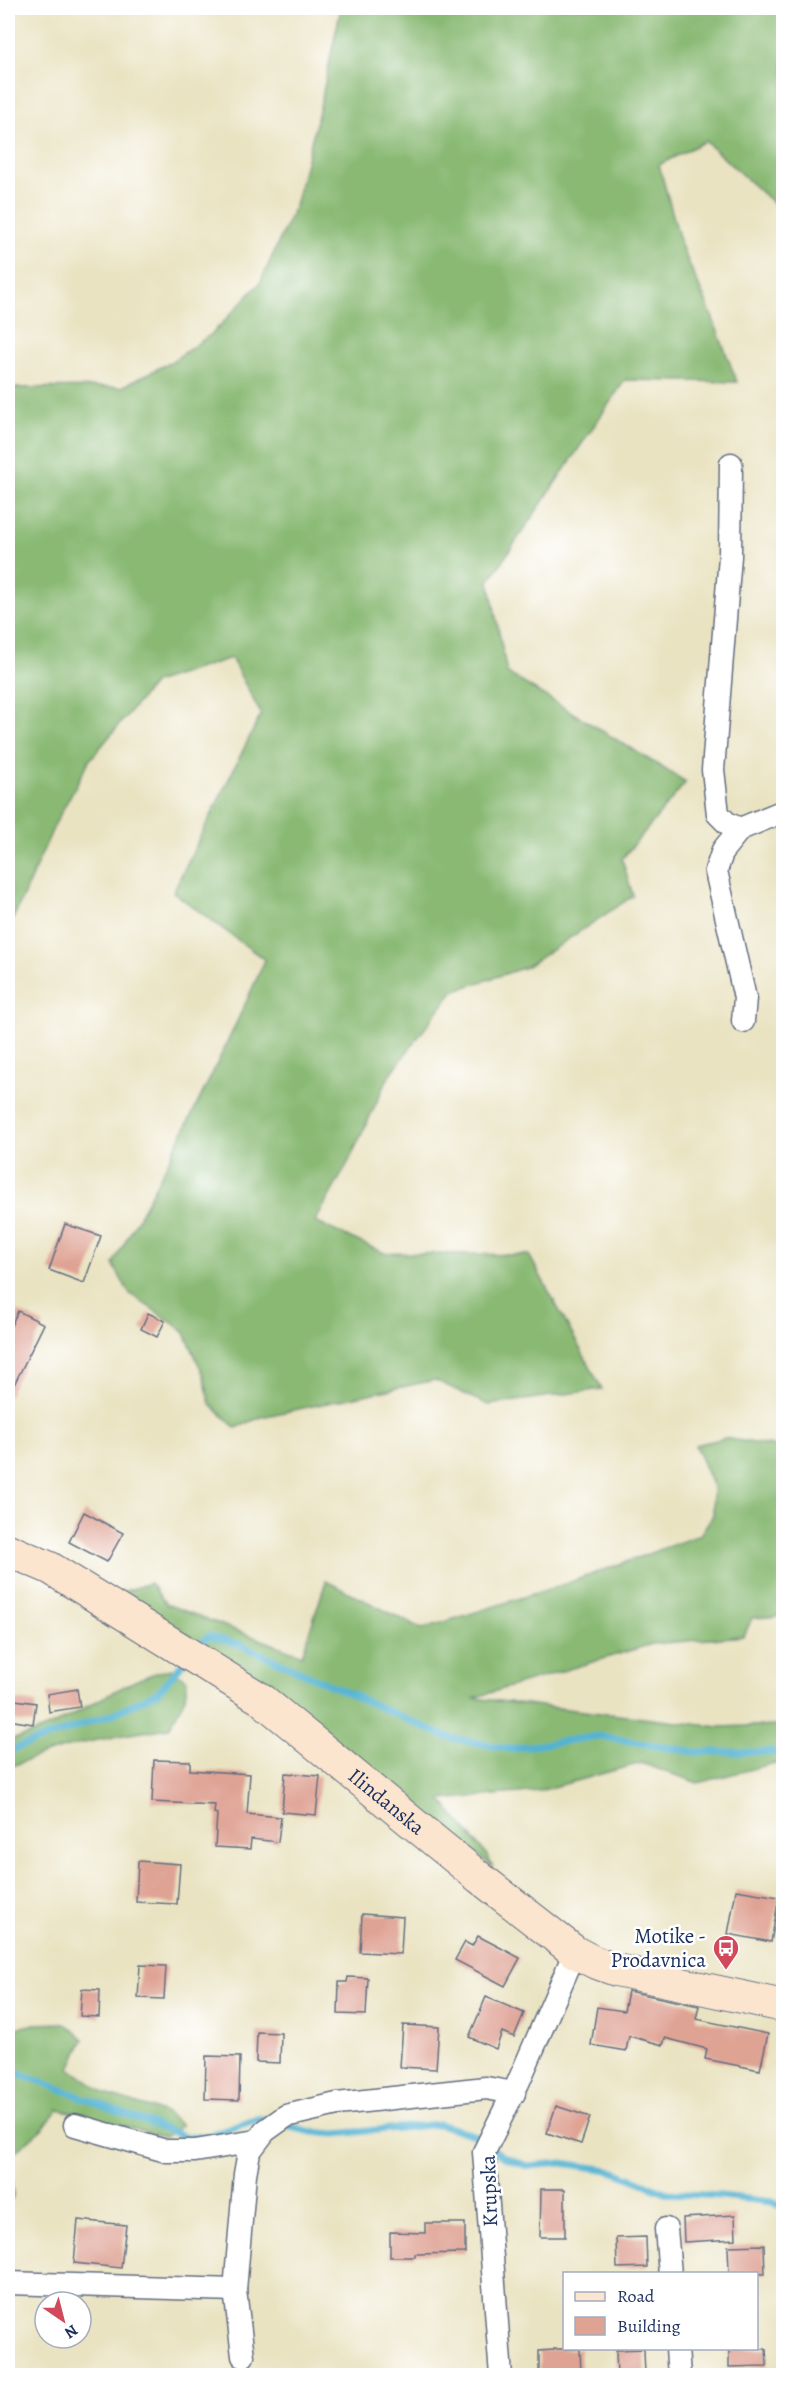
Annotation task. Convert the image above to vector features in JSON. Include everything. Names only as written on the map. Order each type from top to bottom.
[{"type":"street","points":[[731,464],[730,556],[713,770],[718,814],[727,823],[740,829]]},
{"type":"street","points":[[743,1021],[745,998],[716,871],[723,850],[740,829],[783,811]]},
{"type":"street","name":"Ilindanska","points":[[8,1550],[50,1568],[261,1699],[480,1878],[575,1952],[616,1970],[783,2006]]},
{"type":"street","name":"Krupska","points":[[501,2376],[484,2152],[514,2093],[575,1952]]},
{"type":"street","points":[[243,2356],[235,2290],[245,2175],[249,2152],[260,2136],[286,2116],[337,2104],[486,2088],[514,2093]]},
{"type":"street","points":[[75,2125],[166,2151],[195,2151],[260,2136]]},
{"type":"street","points":[[666,2229],[670,2272]]},
{"type":"street","points":[[8,2283],[235,2290]]},
{"type":"street","points":[[677,2350],[679,2376]]},
{"type":"green space","points":[[341,8],[783,8],[783,212],[705,141],[659,165],[682,248],[710,311],[737,382],[625,380],[489,581],[507,673],[686,782],[622,859],[633,896],[526,967],[453,991],[389,1076],[348,1163],[315,1222],[384,1253],[529,1255],[602,1389],[488,1405],[435,1380],[261,1417],[236,1428],[210,1404],[204,1376],[184,1331],[129,1293],[113,1264],[192,1114],[265,960],[173,892],[261,714],[231,658],[154,683],[89,761],[55,824],[8,930],[8,388],[122,387],[169,363],[213,333],[260,283],[295,206],[319,111]]},
{"type":"green space","points":[[725,1438],[783,1448],[783,1616],[752,1618],[744,1636],[652,1644],[473,1698],[719,1727],[779,1725],[783,1728],[783,1771],[775,1763],[698,1783],[641,1763],[539,1791],[441,1800],[486,1854],[493,1867],[282,1698],[162,1618],[119,1593],[150,1583],[166,1604],[302,1655],[326,1581],[422,1629],[568,1583],[700,1535],[713,1515],[713,1487],[695,1445]]},
{"type":"green space","points":[[171,1669],[187,1680],[185,1698],[169,1728],[67,1747],[8,1768],[8,1740],[30,1735],[129,1684]]},
{"type":"green space","points":[[65,2023],[84,2039],[70,2068],[106,2094],[166,2113],[181,2126],[165,2137],[58,2109],[43,2128],[9,2157],[13,2197],[8,2203],[8,2030],[35,2024]]},
{"type":"building","points":[[65,1224],[101,1236],[84,1283],[49,1270]]},
{"type":"building","points":[[18,1311],[44,1324],[8,1397],[8,1332]]},
{"type":"building","points":[[148,1313],[165,1321],[157,1337],[141,1329]]},
{"type":"building","points":[[84,1512],[123,1533],[107,1562],[69,1542]]},
{"type":"building","points":[[77,1689],[80,1707],[49,1712],[47,1694]]},
{"type":"building","points":[[8,1699],[36,1703],[33,1724],[8,1720]]},
{"type":"building","points":[[154,1760],[190,1761],[190,1770],[250,1774],[247,1814],[281,1817],[278,1842],[251,1839],[250,1849],[215,1847],[217,1814],[214,1813],[215,1805],[152,1802]]},
{"type":"building","points":[[285,1773],[320,1776],[316,1815],[282,1812]]},
{"type":"building","points":[[138,1861],[180,1864],[177,1904],[136,1902]]},
{"type":"building","points":[[736,1890],[779,1897],[771,1942],[728,1934]]},
{"type":"building","points":[[362,1914],[403,1917],[401,1954],[360,1952]]},
{"type":"building","points":[[478,1936],[520,1958],[505,1986],[455,1960],[465,1942],[472,1946]]},
{"type":"building","points":[[140,1965],[166,1966],[164,1999],[138,1998]]},
{"type":"building","points":[[348,1977],[368,1978],[366,2015],[338,2014],[339,1982],[347,1982]]},
{"type":"building","points":[[82,1989],[100,1990],[99,2017],[80,2016]]},
{"type":"building","points":[[628,1991],[699,2006],[696,2019],[768,2034],[760,2070],[705,2059],[707,2049],[665,2038],[663,2045],[629,2036],[626,2051],[591,2045],[597,2007],[624,2011]]},
{"type":"building","points":[[486,1997],[524,2013],[514,2037],[502,2032],[496,2049],[469,2037]]},
{"type":"building","points":[[403,2025],[439,2027],[436,2069],[400,2067]]},
{"type":"building","points":[[257,2032],[281,2033],[280,2063],[256,2062]]},
{"type":"building","points":[[206,2056],[240,2057],[239,2100],[205,2099]]},
{"type":"building","points":[[556,2106],[590,2117],[581,2144],[547,2133]]},
{"type":"building","points":[[541,2189],[565,2189],[565,2237],[540,2237]]},
{"type":"building","points":[[735,2215],[736,2239],[684,2242],[683,2218]]},
{"type":"building","points":[[78,2220],[126,2225],[121,2268],[74,2263]]},
{"type":"building","points":[[425,2223],[465,2223],[465,2253],[390,2257],[390,2232],[425,2233]]},
{"type":"building","points":[[646,2237],[647,2267],[617,2268],[616,2238]]},
{"type":"building","points":[[764,2245],[765,2274],[729,2272],[728,2246]]},
{"type":"building","points":[[766,2349],[767,2366],[729,2367],[729,2350]]},
{"type":"building","points":[[580,2350],[581,2376],[539,2376],[539,2351]]},
{"type":"building","points":[[616,2350],[644,2350],[645,2376],[617,2376]]},
{"type":"waterway","points":[[197,1648],[208,1636],[241,1645],[446,1737],[510,1749],[599,1736],[694,1752],[772,1752],[784,1758]]},
{"type":"waterway","points":[[8,1751],[113,1714],[158,1692],[185,1661]]},
{"type":"waterway","points":[[8,2069],[186,2137],[209,2136],[257,2119],[269,2122]]},
{"type":"waterway","points":[[283,2125],[312,2132],[336,2134],[439,2124],[477,2136],[502,2156],[527,2166],[562,2163],[609,2170],[668,2193],[772,2202],[784,2208]]},
{"type":"place","name":"Motike - Prodavnica","points":[[726,1971]]}]
